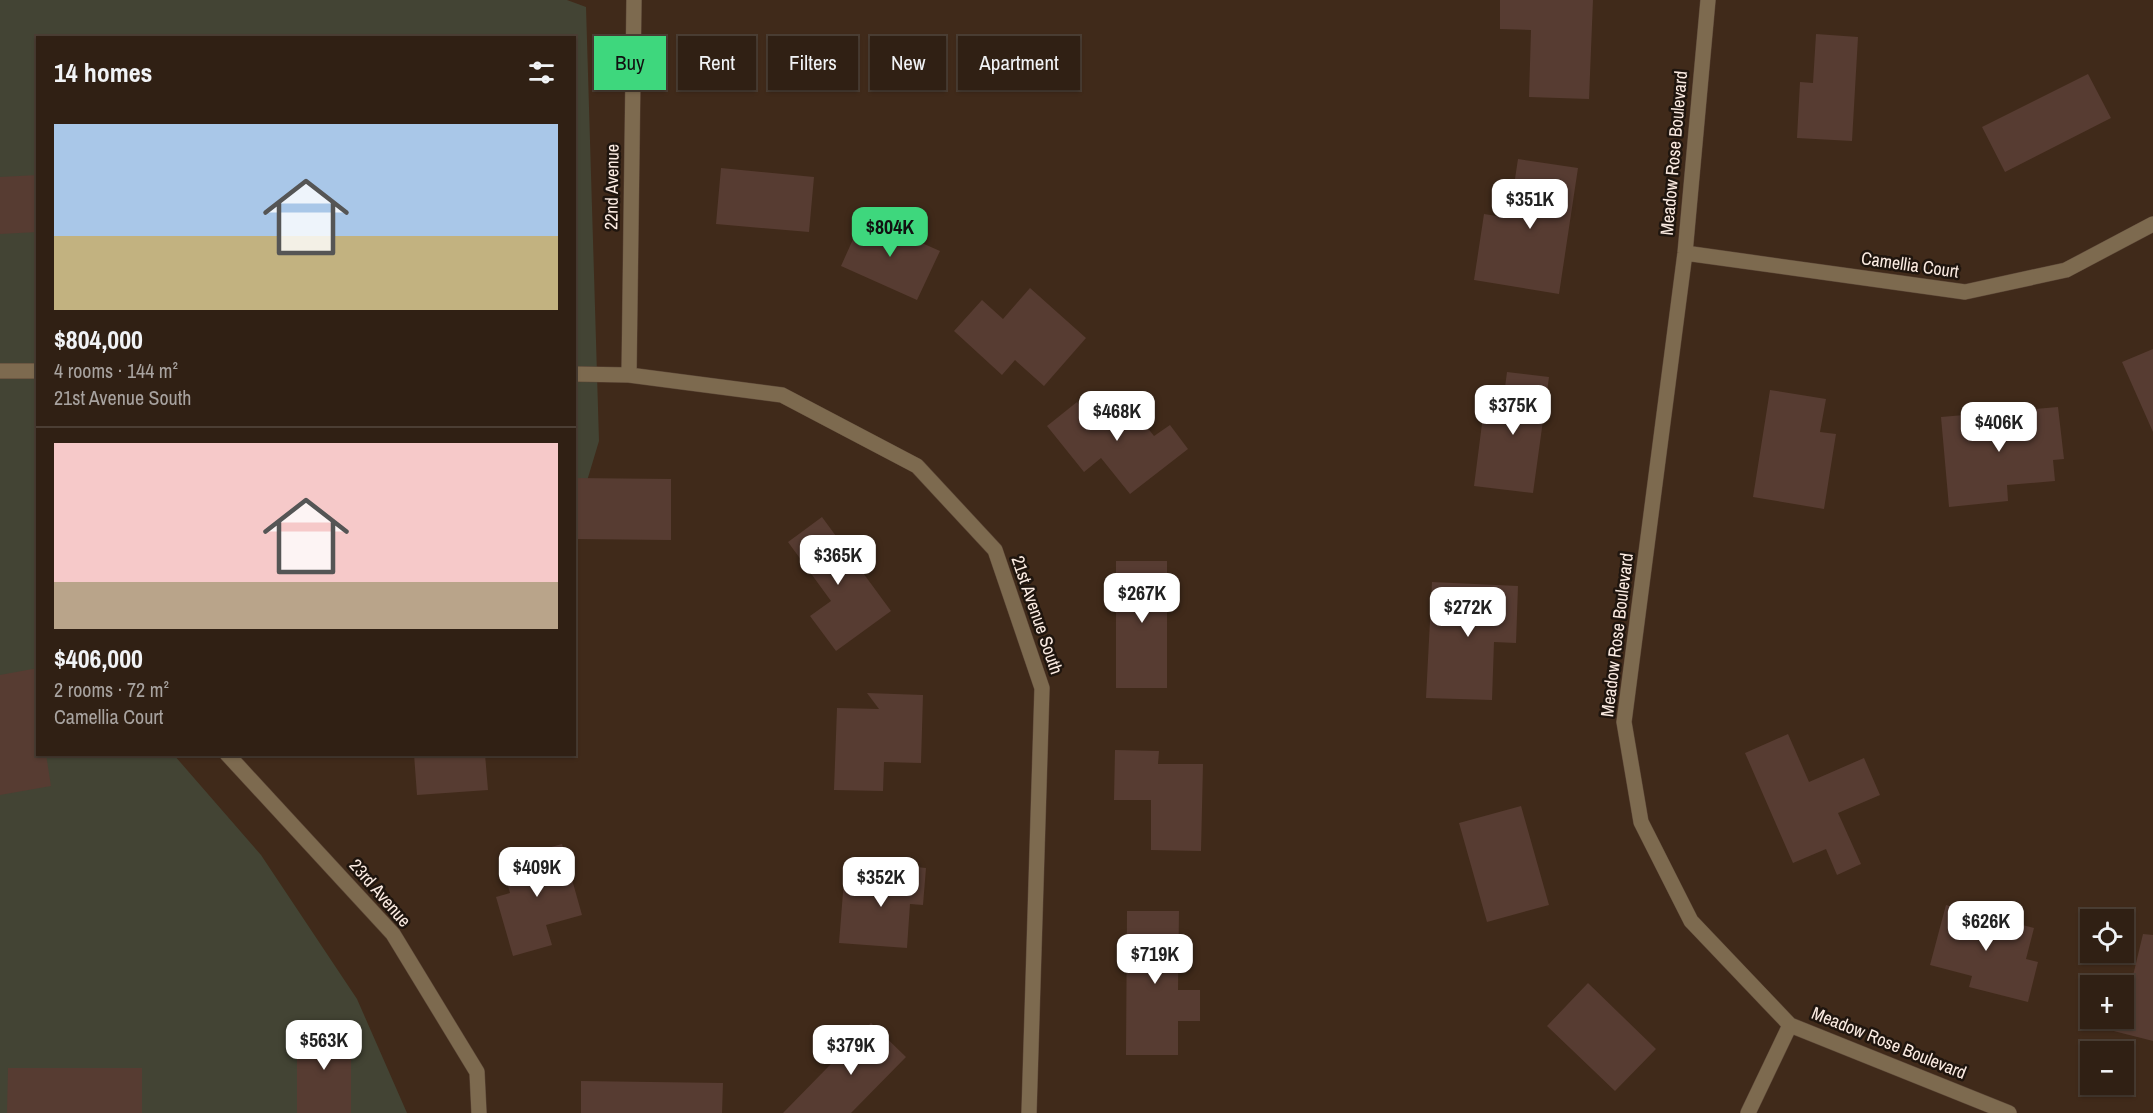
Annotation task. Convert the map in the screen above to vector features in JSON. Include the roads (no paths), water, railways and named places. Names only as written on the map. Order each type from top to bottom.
[{"type":"street","name":"22nd Avenue","points":[[629,375],[634,0]]},
{"type":"street","name":"Meadow Rose Boulevard","points":[[1708,0],[1685,253],[1624,722],[1641,822],[1691,921],[1790,1025],[2009,1113]]},
{"type":"street","name":"Camellia Court","points":[[1685,253],[1965,292],[2066,270],[2153,224]]},
{"type":"street","points":[[0,371],[36,371]]},
{"type":"street","name":"21st Avenue South","points":[[576,374],[629,375],[782,395],[917,465],[995,550],[1042,688],[1029,1113]]},
{"type":"street","name":"23rd Avenue","points":[[229,756],[393,934],[477,1072],[479,1113]]},
{"type":"street","points":[[1748,1113],[1790,1025]]}]
